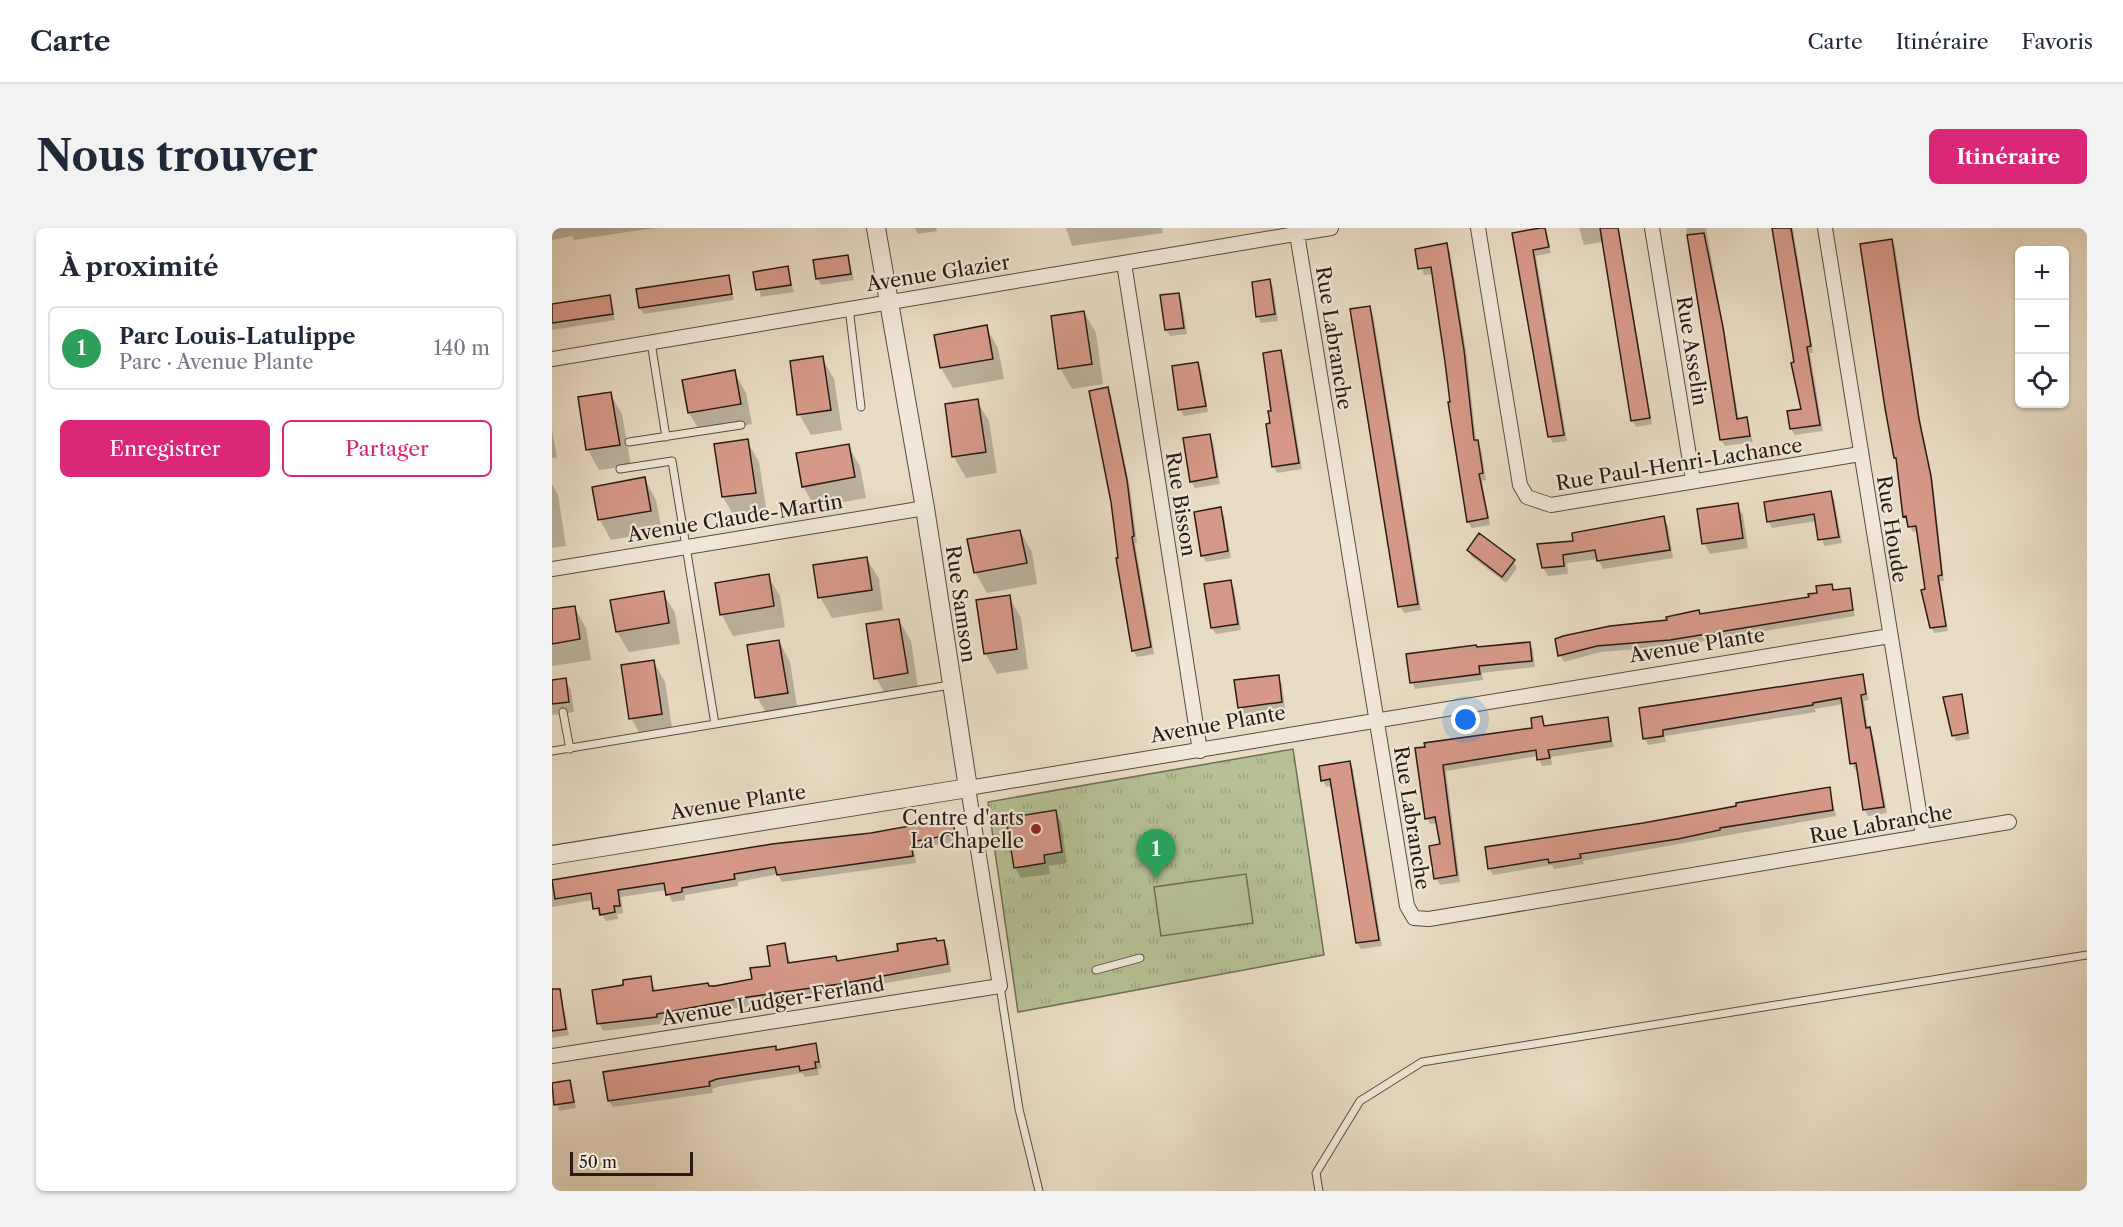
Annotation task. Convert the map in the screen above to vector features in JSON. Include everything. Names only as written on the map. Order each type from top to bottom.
[{"type":"street","name":"Rue Samson","points":[[876,228],[925,508],[950,685],[1000,986]]},
{"type":"street","name":"Avenue Glazier","points":[[552,358],[1331,228]]},
{"type":"street","name":"Rue Paul-Henri-Lachance","points":[[1478,228],[1520,485],[1527,497],[1551,506],[1693,480],[1860,454]]},
{"type":"street","name":"Rue Asselin","points":[[1652,228],[1693,480]]},
{"type":"street","name":"Rue Houde","points":[[1825,228],[1923,836]]},
{"type":"street","name":"Rue Labranche","points":[[1297,234],[1407,906],[1414,918],[1429,919],[2009,822]]},
{"type":"street","name":"Rue Bisson","points":[[1124,263],[1200,751]]},
{"type":"street","name":"Avenue Claude-Martin","points":[[552,569],[925,508]]},
{"type":"street","name":"Avenue Plante","points":[[552,855],[1200,751],[1890,636]]},
{"type":"street","name":"Avenue Ludger-Ferland","points":[[552,1056],[1000,986]]},
{"type":"lane","points":[[849,308],[861,407]]},
{"type":"lane","points":[[651,342],[666,437]]},
{"type":"lane","points":[[629,442],[741,425]]},
{"type":"lane","points":[[621,469],[672,461],[715,724]]},
{"type":"lane","points":[[552,751],[950,685]]},
{"type":"lane","points":[[563,712],[570,748]]},
{"type":"lane","points":[[1318,1191],[1316,1173],[1360,1101],[1422,1062],[2087,955]]},
{"type":"lane","points":[[1096,969],[1140,958]]},
{"type":"lane","points":[[1000,986],[1019,1109],[1039,1191]]},
{"type":"green space","points":[[1293,749],[1324,955],[1018,1012],[988,802]]},
{"type":"green space","points":[[1246,874],[1253,923],[1161,936],[1154,887]]},
{"type":"building","points":[[1545,228],[1549,247],[1533,250],[1564,435],[1548,437],[1512,233]]},
{"type":"building","points":[[1600,228],[1618,228],[1650,418],[1631,421]]},
{"type":"building","points":[[1772,228],[1791,228],[1811,346],[1807,347],[1820,425],[1790,429],[1787,411],[1801,409],[1791,363],[1794,362]]},
{"type":"building","points":[[1704,233],[1723,327],[1737,419],[1747,417],[1750,436],[1720,440],[1687,235]]},
{"type":"building","points":[[1892,239],[1919,419],[1931,476],[1942,575],[1938,576],[1946,626],[1930,628],[1921,590],[1925,589],[1916,526],[1908,527],[1906,516],[1903,517],[1896,458],[1894,458],[1885,408],[1860,244]]},
{"type":"building","points":[[1447,243],[1464,350],[1474,440],[1478,440],[1483,473],[1479,474],[1488,518],[1467,522],[1448,402],[1450,402],[1445,362],[1431,267],[1418,269],[1415,249]]},
{"type":"building","points":[[848,255],[851,274],[816,279],[813,260]]},
{"type":"building","points":[[788,266],[791,285],[756,290],[753,272]]},
{"type":"building","points":[[729,275],[732,294],[639,308],[636,289]]},
{"type":"building","points":[[1270,279],[1275,314],[1256,317],[1252,282]]},
{"type":"building","points":[[1179,293],[1184,328],[1165,330],[1160,295]]},
{"type":"building","points":[[610,295],[613,314],[552,323],[552,304]]},
{"type":"building","points":[[1370,306],[1418,604],[1398,607],[1350,309]]},
{"type":"building","points":[[1084,311],[1092,364],[1058,369],[1051,316]]},
{"type":"building","points":[[987,325],[993,359],[940,368],[934,335]]},
{"type":"building","points":[[1281,350],[1299,463],[1272,467],[1266,424],[1270,423],[1268,411],[1271,411],[1263,353]]},
{"type":"building","points":[[823,356],[831,410],[797,415],[790,361]]},
{"type":"building","points":[[1198,362],[1206,406],[1178,410],[1172,366]]},
{"type":"building","points":[[735,370],[741,404],[688,413],[682,380]]},
{"type":"building","points":[[1108,387],[1127,480],[1134,536],[1132,537],[1151,647],[1132,651],[1116,558],[1118,558],[1111,502],[1089,391]]},
{"type":"building","points":[[611,392],[620,445],[586,450],[578,397]]},
{"type":"building","points":[[978,399],[986,452],[952,457],[945,404]]},
{"type":"building","points":[[1210,434],[1217,477],[1190,482],[1183,438]]},
{"type":"building","points":[[748,439],[756,493],[722,497],[714,444]]},
{"type":"building","points":[[849,444],[855,477],[802,487],[796,453]]},
{"type":"building","points":[[645,477],[651,511],[598,520],[592,487]]},
{"type":"building","points":[[1831,491],[1839,537],[1818,540],[1814,514],[1767,522],[1764,502]]},
{"type":"building","points":[[1738,503],[1743,538],[1702,544],[1697,509]]},
{"type":"building","points":[[1221,507],[1228,551],[1201,556],[1194,512]]},
{"type":"building","points":[[1664,516],[1670,550],[1597,561],[1595,550],[1563,555],[1564,566],[1542,568],[1537,544],[1573,541],[1572,533]]},
{"type":"building","points":[[1020,530],[1027,563],[974,573],[967,539]]},
{"type":"building","points":[[1479,533],[1515,560],[1502,577],[1467,550]]},
{"type":"building","points":[[867,557],[872,590],[818,598],[813,565]]},
{"type":"building","points":[[769,574],[774,606],[720,615],[715,583]]},
{"type":"building","points":[[1231,580],[1238,624],[1211,628],[1204,584]]},
{"type":"building","points":[[1832,584],[1833,590],[1850,588],[1853,610],[1670,640],[1597,646],[1558,656],[1555,639],[1563,636],[1610,626],[1667,620],[1666,617],[1699,610],[1700,614],[1809,597],[1808,594],[1817,593],[1816,586]]},
{"type":"building","points":[[664,591],[669,623],[616,632],[610,600]]},
{"type":"building","points":[[1010,595],[1017,649],[984,654],[976,600]]},
{"type":"building","points":[[575,606],[580,639],[552,644],[552,609]]},
{"type":"building","points":[[899,619],[908,673],[874,679],[866,624]]},
{"type":"building","points":[[779,640],[788,693],[755,698],[747,645]]},
{"type":"building","points":[[1530,642],[1532,661],[1479,666],[1480,674],[1410,683],[1406,654],[1476,645],[1477,647]]},
{"type":"building","points":[[654,660],[662,714],[629,719],[621,665]]},
{"type":"building","points":[[1863,674],[1866,694],[1861,695],[1866,728],[1870,727],[1884,807],[1863,810],[1856,763],[1850,764],[1841,698],[1813,703],[1813,705],[1663,730],[1663,736],[1643,739],[1639,708]]},
{"type":"building","points":[[1279,675],[1282,702],[1238,708],[1234,680]]},
{"type":"building","points":[[566,678],[569,702],[552,704],[552,680]]},
{"type":"building","points":[[1962,694],[1968,733],[1952,736],[1943,697]]},
{"type":"building","points":[[1542,716],[1544,726],[1608,717],[1611,741],[1548,750],[1550,758],[1537,760],[1536,750],[1443,765],[1457,875],[1434,879],[1429,846],[1440,844],[1435,817],[1425,819],[1415,748],[1425,747],[1424,743],[1532,728],[1531,718]]},
{"type":"building","points":[[1350,761],[1379,940],[1356,943],[1330,779],[1321,781],[1319,766]]},
{"type":"building","points":[[1830,787],[1833,810],[1720,828],[1720,830],[1678,839],[1580,854],[1581,858],[1549,863],[1548,859],[1488,869],[1485,847],[1643,823],[1736,806],[1736,803]]},
{"type":"building","points":[[1056,810],[1062,852],[1044,855],[1045,863],[1014,868],[1006,818]]},
{"type":"building","points":[[952,814],[955,834],[911,842],[913,856],[777,875],[775,867],[734,874],[735,879],[682,888],[682,892],[666,895],[664,883],[618,890],[620,906],[614,906],[615,912],[600,915],[599,908],[593,909],[591,893],[555,899],[552,880],[772,844],[871,833],[926,823],[925,818]]},
{"type":"building","points":[[936,938],[937,941],[944,940],[948,964],[840,984],[748,997],[657,1014],[657,1017],[597,1024],[592,990],[623,985],[623,980],[651,976],[653,991],[708,983],[709,986],[715,986],[752,979],[750,968],[770,966],[767,946],[785,943],[788,963],[836,956],[837,961],[898,951],[897,944]]},
{"type":"building","points":[[552,989],[560,989],[566,1029],[552,1031]]},
{"type":"building","points":[[816,1043],[819,1062],[815,1062],[816,1068],[800,1071],[799,1066],[717,1079],[709,1082],[710,1086],[608,1101],[603,1072],[776,1046],[776,1050]]},
{"type":"building","points":[[570,1080],[574,1102],[554,1105],[552,1083]]},
{"type":"place","name":"Centre d'arts La Chapelle","points":[[1036,829]]},
{"type":"place","name":"Parc Louis-Latulippe","points":[[1156,879]]}]
